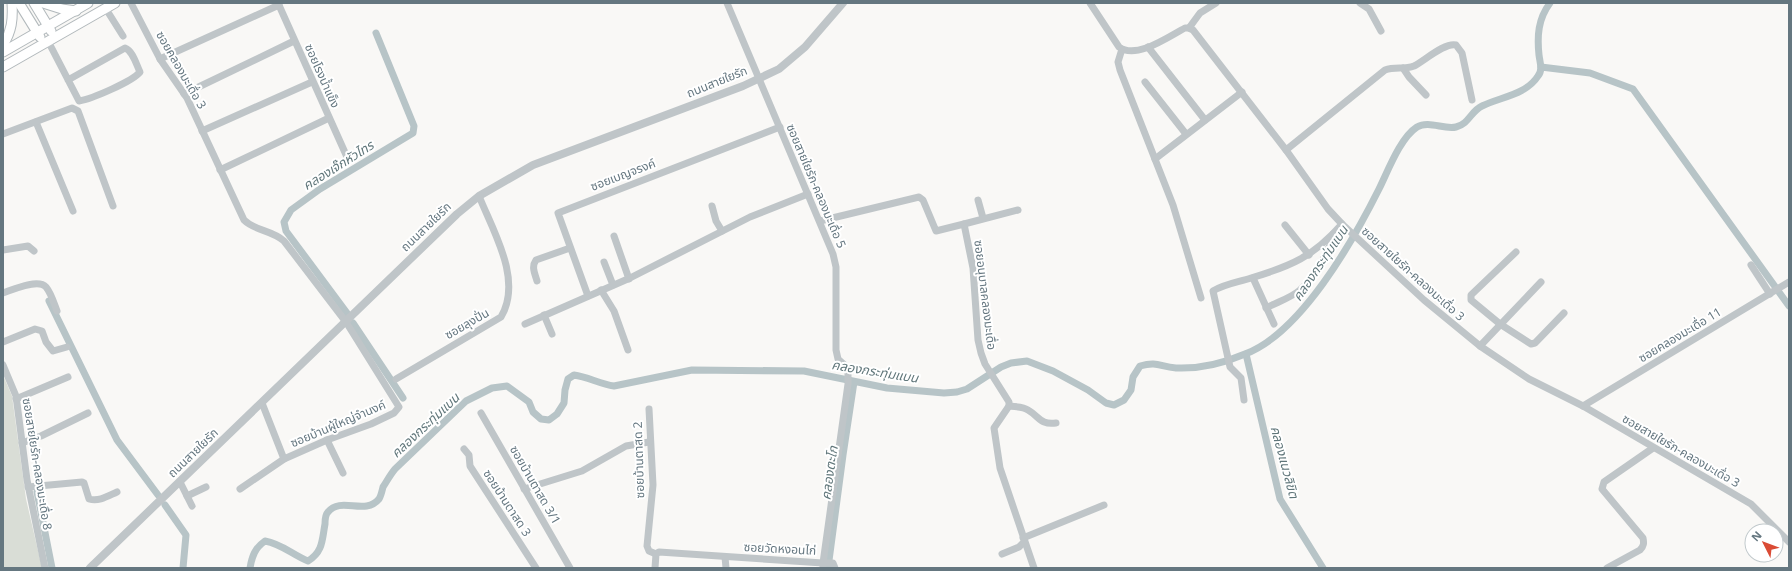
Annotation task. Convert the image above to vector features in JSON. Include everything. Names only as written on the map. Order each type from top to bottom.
[{"type":"main road","points":[[3,45],[11,29],[13,20],[12,3]]},
{"type":"main road","points":[[19,3],[37,32],[49,41]]},
{"type":"main road","points":[[34,3],[48,26],[49,41]]},
{"type":"main road","points":[[43,3],[62,9],[76,11]]},
{"type":"main road","points":[[3,52],[88,3]]},
{"type":"main road","points":[[3,67],[115,3]]},
{"type":"street","name":"ซอยคลองมะเดื่อ 3","points":[[131,3],[160,59],[187,98],[244,220],[248,225],[275,234],[284,241],[346,322]]},
{"type":"street","name":"ซอยสายใยรัก-คลองมะเดื่อ 5","points":[[727,3],[834,254],[836,268],[836,350],[838,359],[848,368],[849,373]]},
{"type":"street","name":"ถนนสายใยรัก","points":[[90,568],[457,214],[479,196],[533,165],[744,86],[779,69],[805,47],[843,3]]},
{"type":"street","points":[[1090,3],[1122,49],[1135,52],[1185,28],[1189,28],[1200,13],[1216,3]]},
{"type":"street","points":[[1360,3],[1369,9],[1381,31]]},
{"type":"street","points":[[160,59],[278,4]]},
{"type":"street","name":"ซอยโรงน้ำแข็ง","points":[[278,4],[347,157]]},
{"type":"street","points":[[106,9],[123,36]]},
{"type":"street","name":"ซอยสายใยรัก-คลองมะเดื่อ 3","points":[[1189,28],[1193,30],[1242,92],[1328,209],[1356,239],[1450,323],[1529,380],[1583,406],[1751,504],[1789,542]]},
{"type":"street","points":[[49,41],[68,80],[79,101],[93,98],[138,75],[140,72],[128,50],[125,48],[68,80]]},
{"type":"street","points":[[184,94],[294,41]]},
{"type":"street","points":[[1286,150],[1385,70],[1396,67],[1403,68],[1413,66],[1449,45],[1456,45],[1462,53],[1472,100]]},
{"type":"street","points":[[1148,47],[1205,120]]},
{"type":"street","points":[[1122,49],[1118,62],[1120,70],[1173,205],[1202,298]]},
{"type":"street","points":[[1403,68],[1409,77],[1426,95]]},
{"type":"street","points":[[202,131],[312,82]]},
{"type":"street","points":[[1145,82],[1186,134]]},
{"type":"street","points":[[1155,159],[1242,92]]},
{"type":"street","points":[[3,134],[72,108],[76,110],[113,206]]},
{"type":"street","points":[[220,170],[329,118]]},
{"type":"street","points":[[36,122],[73,211]]},
{"type":"street","name":"ซอยเบญจรงค์","points":[[588,296],[558,215],[559,212],[780,127]]},
{"type":"street","points":[[525,324],[629,279],[750,217],[808,194]]},
{"type":"street","name":"ซอยลุงปั่น","points":[[396,379],[501,317],[506,308],[509,299],[508,271],[479,196]]},
{"type":"street","points":[[820,222],[919,197],[923,200],[936,231],[1018,210]]},
{"type":"street","points":[[978,200],[983,218]]},
{"type":"street","points":[[712,206],[716,221],[722,231]]},
{"type":"street","name":"ซอยอนุบาลคลองมะเดื่อ","points":[[964,224],[973,268],[978,340],[985,364],[1008,397],[1009,406]]},
{"type":"street","points":[[1285,224],[1309,255]]},
{"type":"street","points":[[1244,400],[1241,378],[1230,368],[1213,291],[1292,265],[1309,255],[1342,224]]},
{"type":"street","points":[[1266,308],[1301,290],[1329,248],[1333,234]]},
{"type":"street","points":[[614,236],[629,279]]},
{"type":"street","points":[[3,250],[28,246],[34,251]]},
{"type":"street","points":[[537,282],[533,268],[536,260],[570,248]]},
{"type":"street","points":[[1516,252],[1470,295],[1471,300],[1500,324],[1531,344],[1535,343],[1564,313]]},
{"type":"street","points":[[604,262],[613,285]]},
{"type":"street","points":[[1751,265],[1772,292]]},
{"type":"street","points":[[1253,278],[1274,324]]},
{"type":"street","points":[[1480,346],[1541,282]]},
{"type":"street","name":"ซอยคลองมะเดื่อ 11","points":[[1583,406],[1789,282]]},
{"type":"street","points":[[3,293],[24,286],[38,284],[44,285],[48,288],[57,311]]},
{"type":"street","points":[[601,290],[614,311],[628,350]]},
{"type":"street","points":[[544,315],[552,334]]},
{"type":"street","name":"ซอยบ้านผู้ใหญ่จำนงค์","points":[[240,488],[284,459],[327,440],[371,424],[394,412],[398,407],[346,322]]},
{"type":"street","points":[[3,342],[35,329],[42,331],[46,342],[53,351],[67,347]]},
{"type":"street","name":"ซอยสายใยรัก-คลองมะเดื่อ 8","points":[[3,365],[16,399],[28,487],[45,568]]},
{"type":"street","name":"ซอยวัดหงอนไก่","points":[[656,554],[659,552],[828,565],[849,373]]},
{"type":"street","points":[[16,399],[68,377]]},
{"type":"street","points":[[262,403],[284,459]]},
{"type":"street","points":[[1034,568],[1000,468],[994,428],[1009,406],[1028,410],[1040,420],[1049,424],[1056,423]]},
{"type":"street","name":"ซอยบ้านตาสด 2","points":[[648,409],[653,485],[647,546],[649,551],[656,554]]},
{"type":"street","points":[[22,443],[41,436],[88,413]]},
{"type":"street","name":"ซอยบ้านตาสด 3/1","points":[[481,414],[570,568]]},
{"type":"street","points":[[327,440],[343,473]]},
{"type":"street","points":[[524,488],[582,471],[626,446],[649,442]]},
{"type":"street","points":[[1607,568],[1640,550],[1644,542],[1643,538],[1602,489],[1602,486],[1604,482],[1653,448]]},
{"type":"street","name":"ซอยบ้านตาสด 3","points":[[464,449],[468,456],[470,466],[536,568]]},
{"type":"street","points":[[28,487],[82,482],[84,483],[89,499],[92,500],[102,500],[116,492]]},
{"type":"street","points":[[180,482],[192,506]]},
{"type":"street","points":[[187,496],[206,487]]},
{"type":"street","points":[[1002,554],[1019,547],[1024,540],[1104,505]]},
{"type":"street","points":[[655,568],[656,554]]},
{"type":"street","points":[[725,557],[726,568]]},
{"type":"street","points":[[777,568],[778,560]]},
{"type":"shaded area","points":[[3,375],[12,396],[26,499],[42,568],[3,568]]},
{"type":"waterway","name":"คลองกระทุ่มแบน","points":[[250,568],[254,553],[265,541],[282,547],[308,561],[317,554],[319,550],[325,518],[328,512],[339,506],[367,506],[373,504],[379,499],[383,487],[395,469],[466,401],[492,388],[507,386],[529,402],[533,412],[541,419],[549,420],[557,414],[564,403],[568,379],[574,375],[614,386],[692,370],[804,371],[887,388],[944,393],[957,392],[967,389],[1001,367],[1011,363],[1027,361],[1053,371],[1088,390],[1106,403],[1114,405],[1124,400],[1131,390],[1133,377],[1140,366],[1155,364],[1176,368],[1194,368],[1220,363],[1245,354],[1266,343],[1286,327],[1323,283],[1355,234],[1395,155],[1411,132],[1417,127],[1426,124],[1451,128],[1456,127],[1464,123],[1478,108],[1520,91],[1533,82],[1540,74],[1541,69],[1538,34],[1543,15],[1550,3]]},
{"type":"waterway","name":"คลองเจ๊กหัวไทร","points":[[347,313],[286,231],[284,222],[291,210],[320,189],[413,133],[414,126],[376,33]]},
{"type":"waterway","points":[[1541,67],[1590,73],[1633,89],[1789,306]]},
{"type":"waterway","points":[[49,301],[117,440],[158,495]]},
{"type":"waterway","name":"คลองเจ๊กหัวไทร","points":[[353,323],[403,398]]},
{"type":"waterway","name":"คลองแนวลิขิต","points":[[1246,354],[1280,499],[1323,568]]},
{"type":"waterway","name":"คลองตะโก","points":[[828,568],[854,382]]},
{"type":"waterway","points":[[37,492],[52,568]]},
{"type":"waterway","points":[[165,505],[186,535],[183,568]]}]
